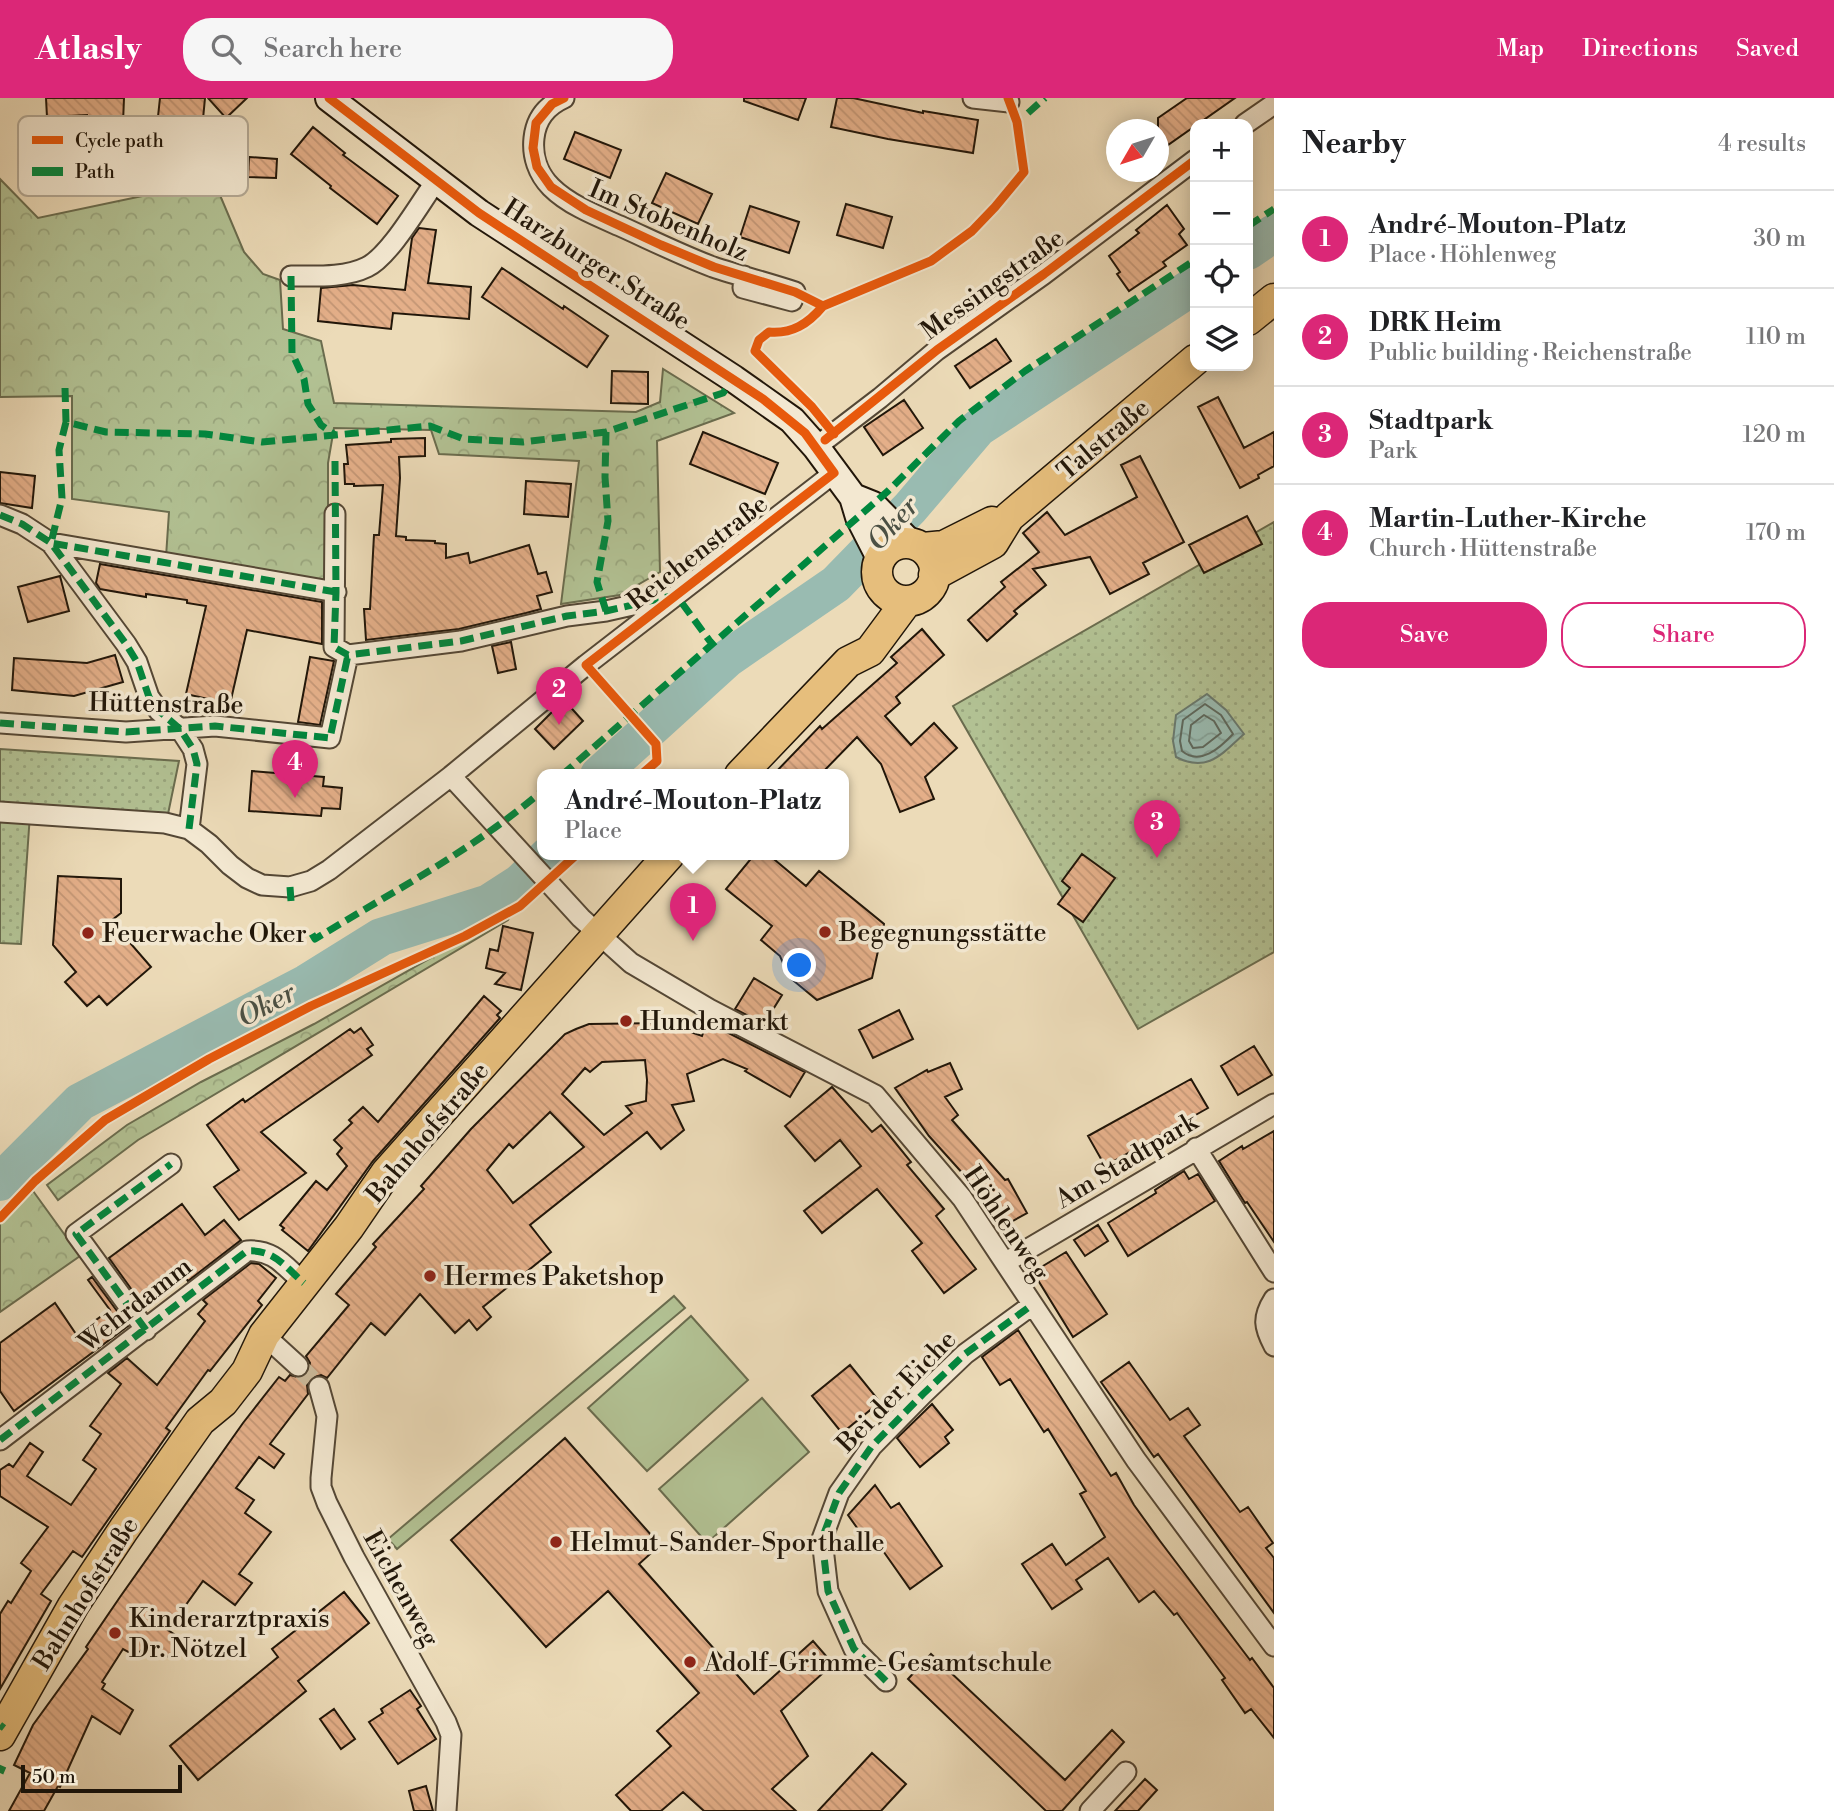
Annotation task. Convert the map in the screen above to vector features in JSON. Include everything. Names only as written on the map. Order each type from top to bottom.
[{"type":"main road","name":"Harzburger Straße","points":[[329,98],[436,181],[524,244],[764,399],[792,420],[855,499],[879,555]]},
{"type":"main road","points":[[1253,316],[1274,299]]},
{"type":"main road","name":"Talstraße","points":[[879,555],[895,545],[918,551],[944,546],[990,523],[1009,517],[1190,364]]},
{"type":"main road","name":"Harzburger Straße","points":[[855,499],[873,505],[918,551]]},
{"type":"main road","points":[[895,596],[926,593],[918,551]]},
{"type":"main road","points":[[879,555],[877,576],[895,596]]},
{"type":"main road","points":[[746,769],[848,662],[870,651],[895,596]]},
{"type":"main road","points":[[599,936],[665,860]]},
{"type":"main road","name":"Bahnhofstraße","points":[[1,1730],[72,1606],[200,1421],[223,1402],[238,1384],[264,1335],[349,1227],[386,1173],[599,936]]},
{"type":"street","name":"Im Stobenholz","points":[[564,98],[552,104],[536,123],[533,148],[537,167],[551,187],[586,210],[623,228],[714,267],[744,276]]},
{"type":"street","points":[[973,98],[1009,102]]},
{"type":"street","points":[[1252,119],[1274,104]]},
{"type":"street","name":"Messingstraße","points":[[816,447],[937,350],[1044,274],[1190,164]]},
{"type":"street","points":[[291,276],[340,274],[368,267],[387,251],[436,181]]},
{"type":"street","name":"Reichenstraße","points":[[189,829],[247,878],[262,885],[290,887],[311,881],[451,776],[676,595],[834,473]]},
{"type":"street","points":[[335,514],[334,647],[348,655]]},
{"type":"street","points":[[0,515],[22,524],[51,543],[126,644],[137,662],[149,697],[159,711],[180,729],[193,749],[197,764],[189,829],[165,823],[0,812]]},
{"type":"street","points":[[51,543],[336,592]]},
{"type":"street","name":"Reichenstraße","points":[[348,655],[461,641],[676,595]]},
{"type":"street","name":"Hüttenstraße","points":[[0,723],[126,732],[215,726],[330,738],[348,655]]},
{"type":"street","name":"Höhlenweg","points":[[451,776],[599,936],[631,963],[709,1009],[875,1095],[962,1198],[1136,1460],[1274,1646]]},
{"type":"street","name":"Am Stadtpark","points":[[1006,1262],[1274,1104]]},
{"type":"street","points":[[1196,1149],[1274,1272]]},
{"type":"street","points":[[146,1330],[76,1234],[171,1164]]},
{"type":"street","name":"Wehrdamm","points":[[0,1440],[247,1251],[262,1250],[279,1260],[304,1283]]},
{"type":"street","points":[[1274,1299],[1269,1307],[1265,1329],[1274,1346]]},
{"type":"street","name":"Bei der Eiche","points":[[886,1681],[853,1649],[828,1591],[822,1539],[839,1493],[872,1446],[923,1394],[965,1354],[1032,1305]]},
{"type":"street","points":[[264,1335],[298,1366]]},
{"type":"street","name":"Eichenweg","points":[[319,1387],[327,1416],[321,1487],[354,1557],[446,1722],[450,1735],[446,1811]]},
{"type":"street","points":[[1090,1811],[1126,1772]]},
{"type":"green space","points":[[0,179],[38,218],[143,196],[220,196],[244,252],[263,274],[280,280],[283,329],[321,341],[334,403],[636,412],[660,402],[663,369],[734,413],[657,441],[660,572],[620,595],[561,604],[579,461],[439,454],[431,430],[334,428],[328,463],[328,582],[166,557],[169,512],[72,499],[72,396],[0,397]]},
{"type":"green space","points":[[1274,522],[1274,952],[1138,1029],[953,706]]},
{"type":"green space","points":[[0,749],[179,761],[168,814],[30,814],[21,944],[0,943]]},
{"type":"green space","points":[[512,912],[508,920],[138,1140],[58,1200],[47,1185],[127,1125],[201,1082],[314,1024]]},
{"type":"green space","points":[[28,1184],[80,1256],[0,1312],[0,1210]]},
{"type":"green space","points":[[674,1296],[685,1308],[397,1549],[388,1539]]},
{"type":"green space","points":[[691,1316],[748,1380],[647,1471],[588,1408]]},
{"type":"green space","points":[[762,1398],[809,1452],[707,1543],[659,1489]]},
{"type":"water","points":[[1207,694],[1226,710],[1244,734],[1221,755],[1205,762],[1196,763],[1176,757],[1173,741],[1176,715]]},
{"type":"building","points":[[46,98],[124,98],[123,116],[47,116]]},
{"type":"building","points":[[160,98],[205,98],[203,116],[158,116]]},
{"type":"building","points":[[208,98],[247,98],[228,116],[224,116]]},
{"type":"building","points":[[744,98],[806,98],[798,120],[744,101]]},
{"type":"building","points":[[837,98],[853,98],[923,113],[978,120],[973,153],[831,127]]},
{"type":"building","points":[[1187,98],[1235,98],[1205,119],[1190,119],[1190,130],[1169,144],[1169,119],[1158,118]]},
{"type":"building","points":[[313,127],[345,153],[343,155],[398,196],[377,224],[291,154]]},
{"type":"building","points":[[575,132],[621,150],[610,178],[564,159]]},
{"type":"building","points":[[249,157],[277,159],[276,178],[248,177]]},
{"type":"building","points":[[666,173],[712,194],[698,224],[652,203]]},
{"type":"building","points":[[846,204],[892,217],[883,248],[837,235]]},
{"type":"building","points":[[1167,205],[1184,229],[1179,234],[1187,245],[1163,262],[1166,266],[1129,291],[1109,256],[1139,233],[1136,230]]},
{"type":"building","points":[[750,206],[799,222],[789,253],[740,237]]},
{"type":"building","points":[[419,228],[436,230],[428,283],[471,287],[469,319],[393,313],[391,329],[318,321],[321,288],[353,285],[405,290],[412,238]]},
{"type":"building","points":[[502,268],[608,336],[587,367],[482,297]]},
{"type":"building","points":[[996,339],[1011,361],[970,388],[955,366]]},
{"type":"building","points":[[612,371],[648,372],[648,404],[611,403]]},
{"type":"building","points":[[1218,397],[1244,448],[1274,432],[1274,466],[1240,488],[1198,407]]},
{"type":"building","points":[[904,400],[923,428],[883,455],[864,427]]},
{"type":"building","points":[[703,432],[778,463],[765,494],[690,464]]},
{"type":"building","points":[[425,438],[425,456],[399,457],[396,536],[406,537],[406,540],[446,544],[446,558],[468,553],[470,563],[529,545],[538,574],[546,572],[552,592],[537,596],[541,609],[526,613],[459,629],[366,640],[364,609],[370,609],[374,535],[379,535],[383,485],[345,484],[344,464],[348,464],[346,445]]},
{"type":"building","points":[[1140,456],[1184,542],[1143,563],[1149,574],[1110,594],[1090,557],[1033,569],[1046,585],[1014,611],[1017,614],[987,641],[968,620],[1005,587],[1001,582],[1039,552],[1023,533],[1047,512],[1065,535],[1137,497],[1121,465]]},
{"type":"building","points":[[0,472],[35,476],[32,508],[0,503]]},
{"type":"building","points":[[526,481],[571,484],[568,517],[524,514]]},
{"type":"building","points":[[1247,516],[1262,544],[1204,573],[1189,545]]},
{"type":"building","points":[[100,564],[322,602],[322,644],[247,630],[230,704],[186,694],[206,606],[187,603],[187,600],[146,594],[146,597],[100,589],[96,583]]},
{"type":"building","points":[[60,576],[69,611],[28,622],[18,587]]},
{"type":"building","points":[[922,629],[944,655],[896,697],[900,703],[885,716],[911,745],[934,723],[957,748],[925,777],[934,799],[900,812],[881,764],[857,737],[826,769],[779,769],[820,726],[822,729],[897,663],[891,657]]},
{"type":"building","points":[[511,642],[516,669],[498,673],[492,646]]},
{"type":"building","points":[[115,655],[123,682],[74,696],[12,690],[14,658],[87,663]]},
{"type":"building","points":[[310,657],[334,661],[320,725],[298,722]]},
{"type":"building","points":[[564,700],[583,721],[554,749],[535,729]]},
{"type":"building","points":[[252,771],[324,777],[323,786],[342,788],[340,809],[322,808],[321,816],[249,811]]},
{"type":"building","points":[[1082,854],[1115,878],[1083,922],[1058,904],[1070,888],[1062,881]]},
{"type":"building","name":"Begegnungsstätte","points":[[750,860],[775,860],[806,886],[819,871],[884,924],[872,978],[817,1000],[789,977],[780,956],[761,940],[772,926],[726,889]]},
{"type":"building","name":"Feuerwache Oker","points":[[58,876],[121,879],[121,913],[111,921],[151,967],[107,1005],[99,996],[87,1006],[65,982],[76,972],[53,945]]},
{"type":"building","points":[[503,926],[533,933],[521,990],[495,984],[505,973],[486,968],[490,949],[498,951]]},
{"type":"building","points":[[754,978],[782,995],[764,1024],[735,1009]]},
{"type":"building","points":[[484,996],[501,1011],[497,1015],[500,1018],[373,1161],[308,1251],[282,1230],[284,1228],[280,1225],[316,1181],[327,1190],[347,1166],[337,1154],[342,1148],[334,1140],[352,1123],[349,1120],[363,1107],[378,1122]]},
{"type":"building","points":[[899,1010],[913,1039],[873,1058],[859,1030]]},
{"type":"building","points":[[707,1022],[805,1072],[790,1097],[745,1071],[747,1069],[723,1059],[687,1074],[694,1101],[672,1105],[684,1130],[661,1149],[647,1132],[530,1225],[551,1252],[483,1307],[491,1317],[477,1330],[469,1320],[455,1333],[420,1294],[385,1335],[371,1323],[327,1378],[321,1375],[311,1378],[307,1385],[308,1394],[270,1444],[284,1454],[274,1468],[259,1457],[236,1488],[254,1500],[245,1513],[271,1532],[239,1574],[252,1583],[235,1605],[203,1581],[168,1630],[181,1639],[169,1657],[148,1643],[136,1656],[123,1649],[102,1682],[105,1684],[102,1689],[133,1710],[120,1734],[92,1716],[60,1787],[58,1786],[44,1811],[9,1811],[30,1773],[14,1765],[33,1725],[243,1423],[279,1377],[285,1381],[290,1375],[301,1378],[307,1374],[310,1363],[306,1356],[349,1305],[336,1294],[376,1247],[373,1244],[424,1189],[421,1186],[471,1129],[565,1034],[576,1029],[589,1024],[665,1023],[702,1036]],"holes":[[[645,1060],[646,1101],[626,1106],[632,1113],[604,1135],[562,1094],[585,1068],[590,1072],[602,1062]],[[550,1112],[584,1147],[513,1203],[487,1170],[509,1144],[513,1148]]]},
{"type":"building","points":[[361,1028],[373,1045],[367,1049],[372,1055],[261,1132],[306,1173],[239,1220],[214,1187],[239,1170],[207,1125],[350,1029],[354,1033]]},
{"type":"building","points":[[1254,1046],[1272,1075],[1238,1095],[1221,1066]]},
{"type":"building","points":[[950,1063],[962,1089],[945,1097],[958,1115],[952,1120],[1005,1180],[1008,1179],[1027,1213],[1002,1227],[977,1183],[974,1186],[929,1136],[895,1088],[927,1070],[928,1072]]},
{"type":"building","points":[[1191,1079],[1208,1108],[1105,1166],[1088,1136]]},
{"type":"building","points":[[832,1087],[872,1132],[881,1125],[911,1162],[907,1165],[944,1209],[936,1216],[976,1269],[944,1293],[912,1251],[922,1243],[877,1189],[822,1233],[804,1211],[861,1166],[840,1140],[815,1161],[785,1126]]},
{"type":"building","points":[[1274,1131],[1274,1242],[1219,1161],[1242,1146],[1243,1149]]},
{"type":"building","points":[[1184,1171],[1189,1179],[1198,1174],[1215,1201],[1128,1256],[1108,1223],[1156,1193],[1155,1190]]},
{"type":"building","points":[[182,1204],[205,1235],[224,1220],[241,1240],[188,1281],[182,1273],[142,1304],[109,1258]]},
{"type":"building","points":[[1098,1225],[1108,1241],[1085,1256],[1074,1240]]},
{"type":"building","points":[[1066,1252],[1107,1314],[1073,1337],[1033,1272]]},
{"type":"building","points":[[251,1263],[259,1264],[276,1278],[258,1301],[262,1305],[210,1371],[208,1370],[166,1428],[170,1431],[82,1557],[73,1551],[41,1594],[51,1601],[0,1689],[0,1614],[8,1601],[11,1603],[31,1571],[21,1563],[48,1527],[0,1496],[0,1470],[9,1464],[13,1467],[30,1443],[43,1452],[27,1476],[71,1505],[96,1469],[83,1460],[101,1434],[90,1426],[121,1384],[108,1373],[127,1358],[157,1385],[205,1321],[198,1314],[207,1304],[203,1300]]},
{"type":"building","points":[[92,1277],[128,1326],[14,1411],[0,1391],[0,1343],[55,1303],[76,1334],[110,1310],[88,1280]]},
{"type":"building","points":[[1018,1330],[1111,1476],[1116,1473],[1134,1505],[1160,1541],[1274,1688],[1274,1738],[1251,1709],[1245,1713],[1222,1680],[1225,1678],[1177,1613],[1174,1615],[1154,1591],[1139,1602],[1108,1558],[1076,1580],[1082,1589],[1052,1609],[1022,1564],[1052,1544],[1066,1565],[1105,1537],[1080,1494],[1086,1491],[1048,1429],[1044,1432],[1010,1379],[1000,1385],[982,1357]]},
{"type":"building","points":[[1129,1362],[1170,1420],[1188,1408],[1200,1425],[1184,1436],[1240,1512],[1248,1507],[1273,1543],[1266,1548],[1274,1558],[1274,1613],[1158,1454],[1154,1457],[1101,1382]]},
{"type":"building","points":[[850,1365],[880,1402],[842,1433],[812,1396]]},
{"type":"building","points":[[932,1404],[953,1430],[945,1437],[949,1443],[920,1467],[897,1438]]},
{"type":"building","points":[[565,1438],[660,1545],[639,1564],[754,1694],[813,1641],[833,1664],[781,1711],[808,1756],[772,1789],[796,1811],[704,1811],[683,1792],[661,1811],[631,1811],[616,1795],[671,1746],[657,1731],[699,1693],[608,1591],[546,1647],[451,1540]]},
{"type":"building","points":[[875,1485],[891,1508],[899,1503],[942,1566],[910,1589],[874,1538],[867,1542],[848,1515]]},
{"type":"building","points":[[344,1592],[369,1623],[298,1681],[306,1691],[198,1780],[170,1746],[278,1657],[272,1649]]},
{"type":"building","points":[[931,1654],[1065,1780],[1112,1730],[1124,1742],[1062,1811],[1046,1811],[908,1679]]},
{"type":"building","points":[[410,1690],[421,1706],[417,1709],[436,1739],[398,1764],[369,1722],[383,1713],[381,1709]]},
{"type":"building","points":[[334,1709],[355,1739],[341,1749],[320,1719]]},
{"type":"building","points":[[872,1753],[906,1784],[881,1811],[818,1811]]},
{"type":"building","points":[[1145,1779],[1157,1790],[1138,1811],[1115,1811]]},
{"type":"building","points":[[426,1786],[433,1811],[414,1811],[409,1791]]},
{"type":"waterway","name":"Oker","points":[[1253,248],[1274,233]]},
{"type":"waterway","name":"Oker","points":[[606,769],[728,658],[836,584],[910,508],[978,428],[1190,288]]},
{"type":"waterway","name":"Oker","points":[[0,1182],[80,1102],[307,983],[381,937],[489,903],[520,883],[544,860]]},
{"type":"tunnel","points":[[298,1366],[319,1387]]},
{"type":"marked path","points":[[1028,113],[1045,98]]},
{"type":"marked path","points":[[1253,223],[1274,209]]},
{"type":"marked path","points":[[569,769],[888,491],[959,421],[1025,371],[1190,263]]},
{"type":"marked path","points":[[291,276],[292,353],[304,379],[308,404],[321,425],[335,435]]},
{"type":"marked path","points":[[65,388],[66,422],[106,432],[205,434],[262,442],[430,426],[464,439],[523,442],[606,432],[723,393],[734,379]]},
{"type":"marked path","points":[[66,422],[59,450],[62,498],[51,543],[336,592]]},
{"type":"marked path","points":[[606,432],[608,521],[597,582],[606,611]]},
{"type":"marked path","points":[[335,461],[334,647],[348,655],[461,641],[567,616],[606,611],[676,595],[712,644]]},
{"type":"marked path","points":[[0,515],[22,524],[51,543],[126,644],[137,662],[149,697],[159,711],[180,729],[193,749],[197,764],[189,829]]},
{"type":"marked path","points":[[0,723],[126,732],[215,726],[330,738],[348,655]]},
{"type":"marked path","points":[[312,934],[315,939],[432,870],[537,795]]},
{"type":"marked path","points":[[290,887],[291,901]]},
{"type":"marked path","points":[[146,1330],[76,1234],[171,1164]]},
{"type":"marked path","points":[[0,1440],[247,1251],[272,1256],[304,1283]]},
{"type":"marked path","points":[[886,1681],[854,1649],[828,1591],[822,1539],[839,1493],[872,1446],[923,1394],[965,1354],[1032,1305]]},
{"type":"marked path","points":[[0,1725],[4,1728]]},
{"type":"marked path","points":[[0,1773],[3,1766]]},
{"type":"cycle path","points":[[329,98],[479,213],[763,399],[805,433],[834,473],[586,665],[656,744],[657,761],[648,769]]},
{"type":"cycle path","points":[[564,98],[552,104],[536,123],[533,148],[537,167],[551,187],[586,210],[661,245],[714,267],[795,292],[823,306]]},
{"type":"cycle path","points":[[834,434],[812,407],[755,351],[759,340],[769,332],[785,331],[799,326],[823,306],[931,261],[972,231],[1024,172],[1017,122],[1008,98]]},
{"type":"cycle path","points":[[825,440],[937,350],[1044,274],[1190,164]]},
{"type":"cycle path","points":[[0,1218],[35,1181],[105,1120],[209,1059],[311,1006],[465,936],[520,906],[571,860]]},
{"type":"place","name":"DRK Heim","points":[[559,725]]},
{"type":"place","name":"Martin-Luther-Kirche","points":[[295,798]]},
{"type":"place","name":"Stadtpark","points":[[1157,858]]},
{"type":"place","name":"Begegnungsstätte","points":[[825,932]]},
{"type":"place","name":"Feuerwache Oker","points":[[88,933]]},
{"type":"place","name":"André-Mouton-Platz","points":[[693,941]]},
{"type":"place","name":"Hundemarkt","points":[[626,1021]]},
{"type":"place","name":"Hermes Paketshop","points":[[430,1276]]},
{"type":"place","name":"Helmut-Sander-Sporthalle","points":[[556,1542]]},
{"type":"place","name":"Kinderarztpraxis Dr. Nötzel","points":[[115,1633]]},
{"type":"place","name":"Adolf-Grimme-Gesamtschule","points":[[690,1662]]}]
